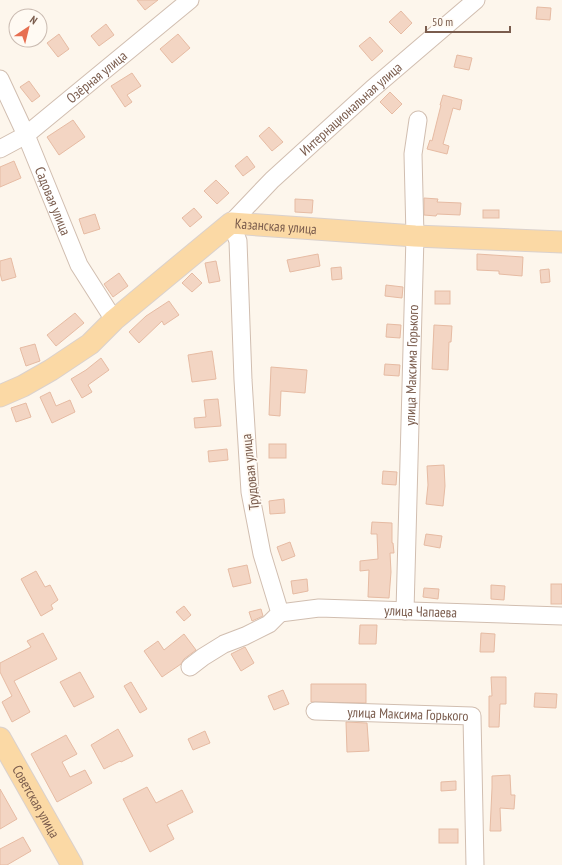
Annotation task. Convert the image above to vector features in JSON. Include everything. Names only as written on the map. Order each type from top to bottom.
[{"type":"main road","name":"Казанская улица","points":[[0,396],[23,386],[46,373],[90,344],[114,320],[231,223],[415,236],[562,242]]},
{"type":"main road","name":"Советская улица","points":[[0,738],[72,865]]},
{"type":"street","name":"Озёрная улица","points":[[0,148],[26,135],[190,0]]},
{"type":"street","name":"Интернациональная улица","points":[[231,223],[272,180],[372,89],[476,0]]},
{"type":"street","name":"Садовая улица","points":[[0,79],[26,135],[79,265],[114,320]]},
{"type":"street","name":"улица Максима Горького","points":[[405,611],[415,236],[413,154],[418,120]]},
{"type":"street","name":"Трудовая улица","points":[[231,223],[238,241],[243,380],[250,492],[262,554],[280,613]]},
{"type":"street","name":"улица Чапаева","points":[[280,613],[319,608],[562,616]]},
{"type":"street","points":[[190,667],[203,656],[224,644],[245,636],[269,624],[280,613]]},
{"type":"street","name":"улица Максима Горького","points":[[315,711],[472,716],[475,865]]},
{"type":"building","points":[[137,0],[158,0],[145,10]]},
{"type":"building","points":[[537,7],[551,8],[550,20],[536,19]]},
{"type":"building","points":[[401,11],[412,23],[401,34],[389,22]]},
{"type":"building","points":[[106,24],[114,35],[99,46],[91,36]]},
{"type":"building","points":[[59,34],[69,49],[58,57],[48,42]]},
{"type":"building","points":[[178,34],[190,48],[172,63],[160,49]]},
{"type":"building","points":[[370,37],[383,51],[372,61],[359,46]]},
{"type":"building","points":[[457,55],[472,58],[469,70],[454,67]]},
{"type":"building","points":[[132,73],[141,86],[127,95],[132,102],[125,107],[111,86]]},
{"type":"building","points":[[29,81],[40,96],[32,102],[20,87]]},
{"type":"building","points":[[390,92],[402,104],[392,114],[380,102]]},
{"type":"building","points":[[443,95],[462,100],[460,110],[453,108],[443,144],[449,146],[447,154],[427,149],[430,140],[432,141]]},
{"type":"building","points":[[73,120],[85,137],[59,155],[47,137]]},
{"type":"building","points":[[269,127],[283,142],[272,151],[259,136]]},
{"type":"building","points":[[247,156],[255,167],[243,176],[235,166]]},
{"type":"building","points":[[14,161],[21,178],[0,187],[0,167]]},
{"type":"building","points":[[216,180],[229,193],[217,204],[204,191]]},
{"type":"building","points":[[424,198],[438,199],[437,202],[461,203],[460,215],[424,215]]},
{"type":"building","points":[[295,199],[313,200],[312,213],[295,212]]},
{"type":"building","points":[[194,208],[202,217],[190,227],[182,218]]},
{"type":"building","points":[[483,210],[499,210],[499,218],[483,218]]},
{"type":"building","points":[[95,214],[100,229],[84,234],[79,219]]},
{"type":"building","points":[[318,254],[320,266],[290,272],[287,260]]},
{"type":"building","points":[[477,254],[523,257],[522,276],[499,274],[499,271],[477,270]]},
{"type":"building","points":[[11,258],[16,277],[2,281],[0,261]]},
{"type":"building","points":[[216,261],[220,281],[209,283],[205,263]]},
{"type":"building","points":[[341,267],[342,279],[332,280],[331,268]]},
{"type":"building","points":[[549,269],[550,282],[541,283],[540,270]]},
{"type":"building","points":[[119,273],[128,286],[113,297],[104,284]]},
{"type":"building","points":[[192,273],[202,283],[192,292],[182,283]]},
{"type":"building","points":[[386,285],[403,287],[402,298],[385,296]]},
{"type":"building","points":[[435,291],[450,291],[450,304],[435,304]]},
{"type":"building","points":[[169,301],[179,315],[164,325],[162,321],[139,343],[129,332],[146,316]]},
{"type":"building","points":[[75,313],[84,323],[56,346],[47,335]]},
{"type":"building","points":[[387,324],[401,325],[400,338],[386,337]]},
{"type":"building","points":[[434,325],[452,326],[451,342],[449,342],[448,370],[432,369]]},
{"type":"building","points":[[35,344],[40,361],[26,366],[20,348]]},
{"type":"building","points":[[212,351],[216,379],[192,382],[188,355]]},
{"type":"building","points":[[101,358],[109,370],[88,385],[92,392],[82,398],[71,379],[86,370]]},
{"type":"building","points":[[385,364],[400,365],[399,376],[384,375]]},
{"type":"building","points":[[271,367],[307,370],[305,393],[281,391],[280,416],[269,415]]},
{"type":"building","points":[[50,392],[56,406],[70,400],[75,412],[52,423],[40,397]]},
{"type":"building","points":[[218,399],[221,426],[195,428],[194,418],[206,417],[204,400]]},
{"type":"building","points":[[26,403],[31,417],[16,422],[11,408]]},
{"type":"building","points":[[269,444],[286,444],[286,458],[269,458]]},
{"type":"building","points":[[227,449],[228,460],[209,462],[208,451]]},
{"type":"building","points":[[444,465],[445,486],[443,506],[426,504],[428,485],[427,466]]},
{"type":"building","points":[[383,471],[397,472],[396,485],[382,484]]},
{"type":"building","points":[[284,499],[285,513],[270,514],[269,501]]},
{"type":"building","points":[[372,522],[392,523],[392,543],[394,553],[390,553],[391,572],[389,598],[368,597],[369,570],[360,571],[360,561],[378,559],[377,534],[371,534]]},
{"type":"building","points":[[426,534],[442,536],[440,548],[424,545]]},
{"type":"building","points":[[290,542],[295,556],[282,561],[277,547]]},
{"type":"building","points":[[247,565],[251,583],[233,587],[228,569]]},
{"type":"building","points":[[36,571],[45,587],[50,585],[58,600],[51,605],[53,609],[41,616],[21,579]]},
{"type":"building","points":[[307,579],[308,591],[293,594],[291,581]]},
{"type":"building","points":[[551,584],[562,584],[562,604],[551,604]]},
{"type":"building","points":[[491,585],[505,586],[504,600],[491,599]]},
{"type":"building","points":[[424,588],[439,589],[438,599],[423,597]]},
{"type":"building","points":[[184,606],[191,615],[184,621],[176,612]]},
{"type":"building","points":[[261,609],[263,616],[252,621],[249,612]]},
{"type":"building","points":[[360,625],[377,625],[376,644],[359,644]]},
{"type":"building","points":[[43,633],[57,659],[14,681],[30,712],[12,722],[2,702],[12,696],[0,672],[0,663],[31,647],[27,641]]},
{"type":"building","points":[[481,633],[495,634],[494,652],[480,652]]},
{"type":"building","points":[[184,634],[196,650],[184,659],[181,664],[162,677],[144,651],[158,641],[164,650]]},
{"type":"building","points":[[245,647],[254,663],[241,671],[231,654]]},
{"type":"building","points":[[80,672],[94,697],[74,707],[60,682]]},
{"type":"building","points":[[491,677],[506,677],[506,704],[500,704],[499,727],[489,727],[489,696],[492,696]]},
{"type":"building","points":[[131,682],[147,709],[140,713],[124,686]]},
{"type":"building","points":[[311,684],[366,684],[366,703],[311,702]]},
{"type":"building","points":[[283,690],[289,704],[274,710],[268,696]]},
{"type":"building","points":[[535,693],[557,694],[556,708],[534,707]]},
{"type":"building","points":[[346,722],[367,723],[369,751],[347,752]]},
{"type":"building","points":[[118,729],[133,756],[104,769],[91,745]]},
{"type":"building","points":[[205,731],[210,743],[193,750],[188,739]]},
{"type":"building","points":[[66,735],[77,754],[62,762],[70,777],[85,770],[92,783],[57,802],[31,754]]},
{"type":"building","points":[[510,775],[511,795],[515,795],[514,809],[500,808],[501,831],[490,831],[492,776]]},
{"type":"building","points":[[456,781],[456,790],[441,791],[441,782]]},
{"type":"building","points":[[147,787],[156,803],[182,790],[193,812],[167,825],[174,839],[150,852],[123,799]]},
{"type":"building","points":[[0,789],[17,819],[0,829]]},
{"type":"building","points":[[439,829],[458,829],[458,843],[439,843]]},
{"type":"building","points":[[23,837],[31,851],[7,865],[0,865],[0,849]]}]
